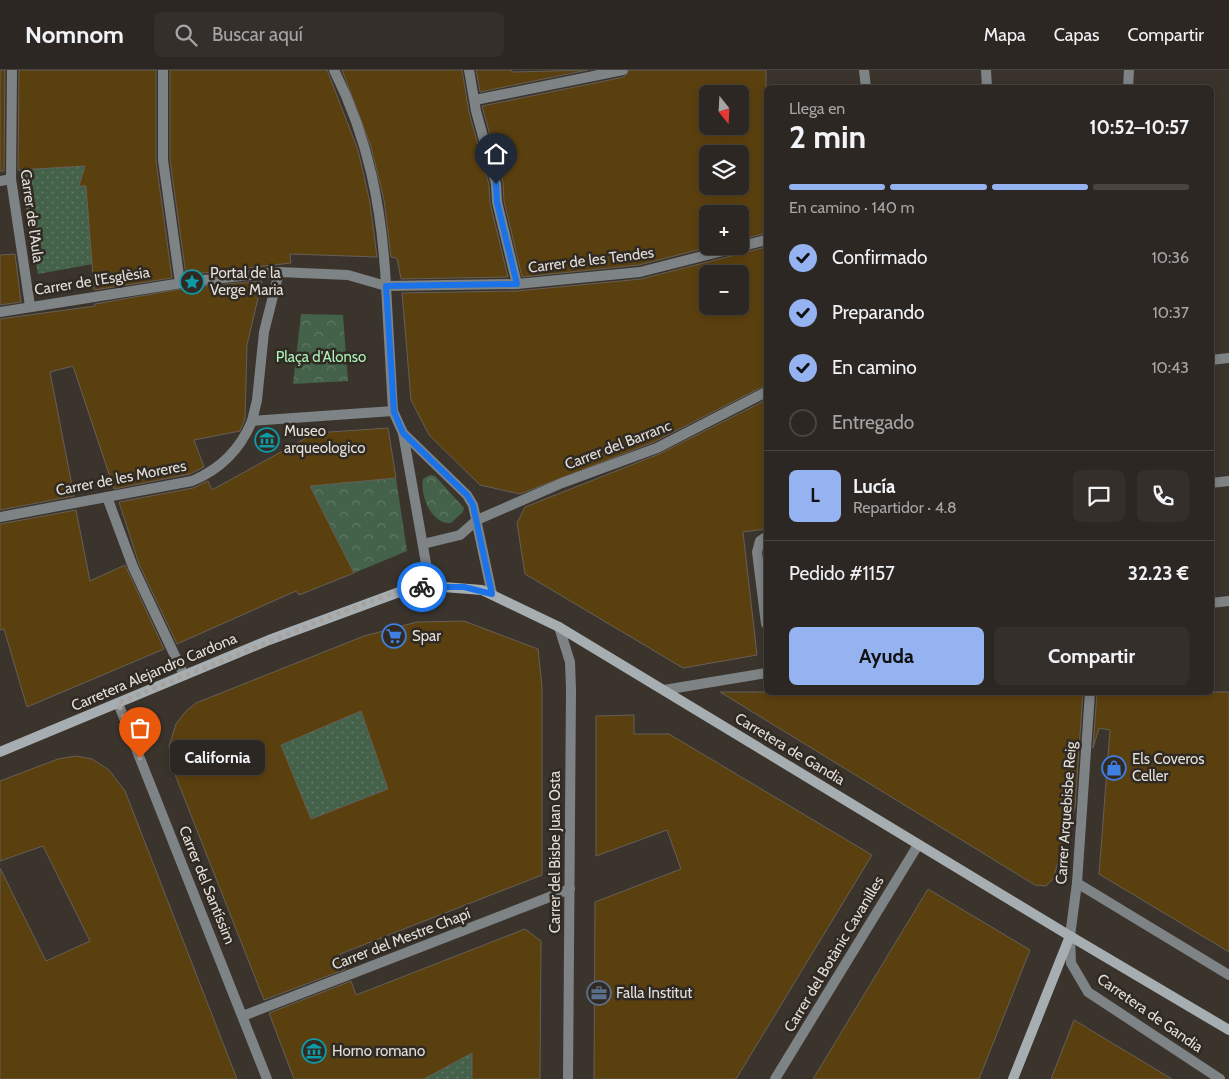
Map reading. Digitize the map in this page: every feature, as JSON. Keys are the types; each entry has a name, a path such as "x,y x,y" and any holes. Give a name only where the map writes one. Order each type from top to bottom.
{"main road":[{"name":"Carretera Alejandro Cardona","path":"0,752 184,675 402,590 430,586 464,587 492,594"},
{"name":"Carretera de Gandia","path":"492,594 559,627 918,845 1229,1030"},
{"path":"1013,1079 1070,936"}],"street":[{"name":"Carrer de l'Aula","path":"12,70 5,180 30,306"},
{"path":"163,70 163,160 188,282"},
{"path":"334,70 354,116 372,171 384,240 394,412 403,433 430,586"},
{"path":"469,70 496,184 497,202 517,284"},
{"path":"475,100 623,70"},
{"path":"864,70 866,85"},
{"path":"986,70 987,85"},
{"path":"1128,85 1129,70"},
{"name":"Carrer de les Tendes","path":"386,286 517,284 652,270 764,241"},
{"path":"386,286 348,275 279,272 264,332 257,400 252,421 394,412"},
{"name":"Carrer de l'Esglèsia","path":"0,312 188,282 279,272"},
{"path":"1214,360 1229,358"},
{"name":"Carrer del Barranc","path":"477,520 562,483 657,448 764,393"},
{"name":"Carrer de les Moreres","path":"0,516 174,486 202,477 219,467 232,455 243,441 252,421"},
{"path":"403,433 467,495 476,512 492,594"},
{"path":"1214,483 1229,481"},
{"path":"107,497 133,567 184,675"},
{"path":"423,544 460,535 477,520"},
{"path":"764,538 760,541 758,552 764,606"},
{"path":"1214,602 1229,600"},
{"name":"Carrer del Bisbe Juan Osta","path":"559,627 570,662 571,689 568,1079"},
{"path":"664,690 764,673"},
{"name":"Carrer Arquebisbe Reig","path":"1070,936 1077,882 1090,695"},
{"name":"Carrer del Santíssim","path":"118,703 267,1079"},
{"name":"Carrer del Botànic Cavanilles","path":"775,1079 918,845"},
{"path":"1077,882 1229,975"},
{"name":"Carrer del Mestre Chapí","path":"243,1016 570,889"},
{"name":"Carretera de Gandia","path":"1070,936 1071,963 1088,992 1220,1079"},
{"path":"1056,972 1071,963"}],"green space":[{"path":"85,166 81,178 83,186 86,186 93,264 38,274 19,170"},
{"name":"Plaça d'Alonso","path":"301,314 343,315 348,381 293,384"},
{"path":"430,475 435,476 464,508 463,512 451,523 438,519 428,508 423,493 423,479"},
{"path":"396,478 407,551 354,573 310,486"},
{"path":"361,711 388,789 326,813 341,849 304,863 279,742"},
{"path":"482,1053 472,1079 424,1079 470,1054"}],"building":[{"path":"0,70 5,70 4,171 0,171"},
{"path":"19,70 156,70 156,161 172,278 94,290 86,186 79,186 85,166 18,170"},
{"path":"170,70 327,70 358,150 370,203 377,257 290,254 291,263 186,275 170,160"},
{"path":"342,70 462,70 469,112 489,185 490,203 508,277 401,279 397,258 391,257 384,200 371,147"},
{"path":"476,70 511,70 512,72 588,70 480,92"},
{"path":"630,70 766,70 766,85 764,85 764,234 749,238 749,205 699,205 699,250 639,265 522,277 504,201 503,182 482,106 624,77"},
{"path":"764,248 764,386 654,442 520,494 480,485 429,435 411,400 402,293 517,291 641,279 735,255 749,255 749,251"},
{"path":"15,254 21,302 0,305 0,255"},
{"path":"262,281 247,345 245,419 240,431 194,440 204,467 190,474 114,489 73,366 50,372 74,496 0,510 0,319 95,306 95,304 192,287"},
{"path":"764,401 764,529 743,532 757,655 683,668 525,574 517,523 525,507 659,454"},
{"path":"388,428 396,478 310,486 354,573 299,595 296,591 177,644 139,564 119,502 193,488 208,481 212,490 315,433"},
{"path":"76,510 90,581 125,565 164,649 27,707 4,629 0,630 0,524"},
{"path":"464,621 538,649 542,687 542,875 340,954 346,969 264,1000 172,767 169,746 176,724 186,711 196,703 364,636 417,622","holes":["361,711 388,789 311,819 281,745"]},
{"path":"720,692 764,692 764,695 1083,695 1075,807 1053,879 1046,886 1035,885"},
{"path":"1214,692 1229,692 1229,952 1099,874 1110,730 1099,728 1093,748 1097,695 1214,695"},
{"path":"634,715 634,734 669,734 872,855 736,1079 594,1079 595,902 681,869 667,830 596,856 596,716"},
{"path":"76,756 92,759 109,770 125,791 237,1079 0,1079 0,868 46,961 90,941 43,846 0,861 0,781 58,759"},
{"path":"928,889 1030,950 979,1079 813,1079"},
{"path":"525,929 541,941 540,1079 472,1079 472,1053 424,1079 294,1079 269,1013 351,981 356,995"},
{"path":"1074,1020 1172,1079 1051,1079"}],"way so far":[{"path":"140,758 118,703 268,640 402,590 422,587"}],"place":[{"name":"Portal de la Verge Maria","path":"192,282"},
{"name":"Museo arqueologico","path":"267,440"},
{"name":"Spar","path":"394,636"},
{"name":"California","path":"140,758"},
{"name":"Els Coveros Celler","path":"1114,768"},
{"name":"Falla Institut","path":"599,993"},
{"name":"Horno romano","path":"314,1051"}],"route":[{"path":"422,587 464,587 492,594 473,505 467,495 403,433 394,412 386,286 517,284 497,202 496,184"}]}
